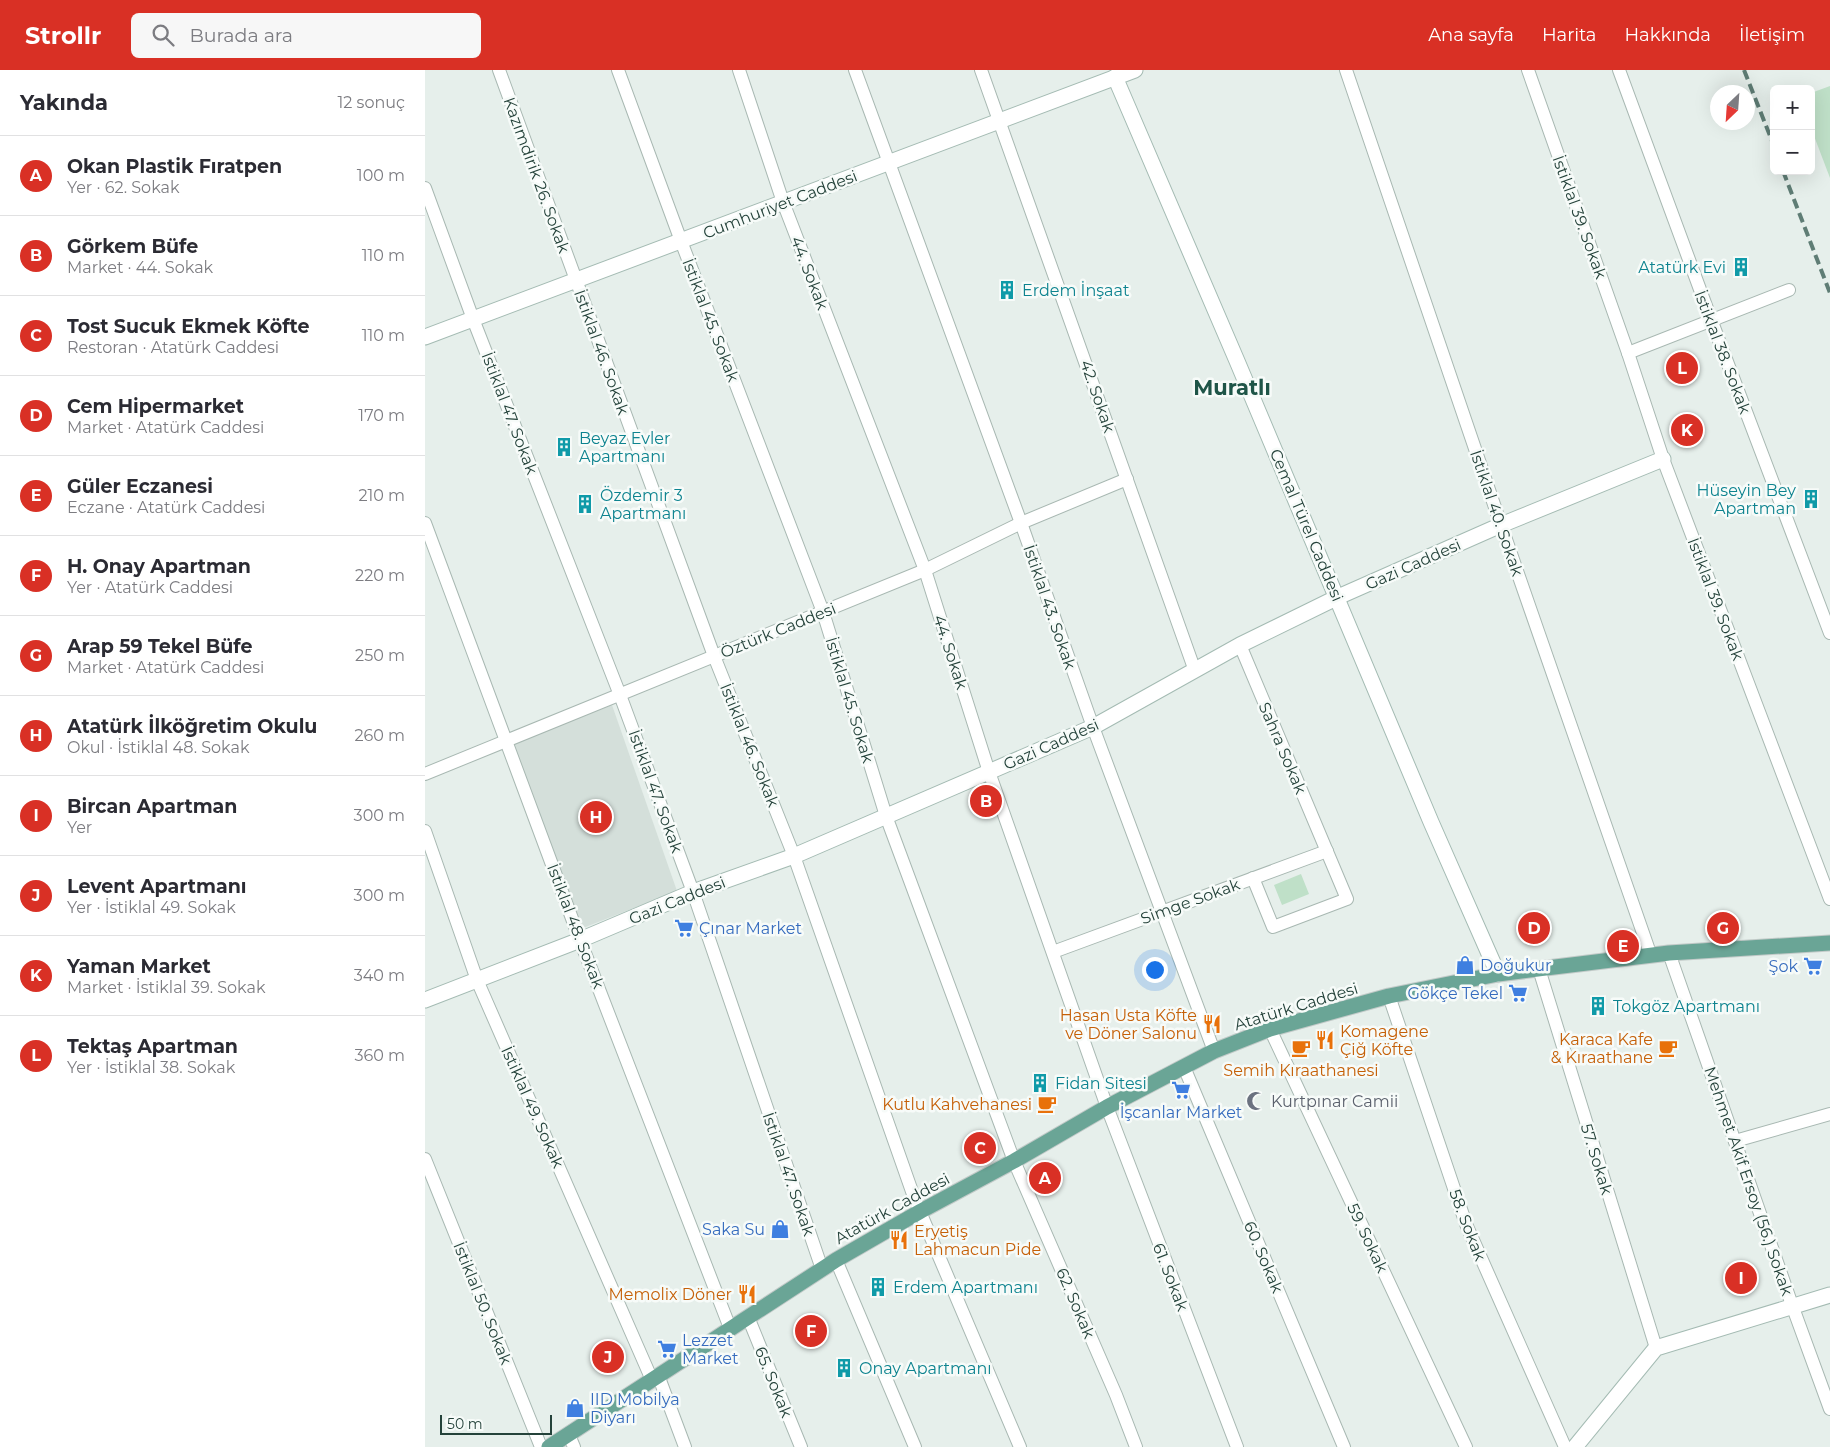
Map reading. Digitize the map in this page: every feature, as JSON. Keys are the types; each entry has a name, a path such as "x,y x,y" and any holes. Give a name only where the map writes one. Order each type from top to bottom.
{"main road":[{"name":"Atatürk Caddesi","path":"549,1447 571,1441 655,1377 836,1260 921,1211 1015,1161 1107,1107 1214,1051 1270,1029 1389,996 1497,974 1669,953 1830,942"}],"street":[{"name":"Kazımdirik 26. Sokak","path":"499,70 575,281"},
{"name":"İstiklal 45. Sokak","path":"618,70 681,241 823,612 886,816 1015,1161"},
{"name":"44. Sokak","path":"739,70 783,202 925,570 989,772 1107,1107"},
{"name":"İstiklal 43. Sokak","path":"855,70 1021,523 1093,727 1214,1051"},
{"name":"42. Sokak","path":"981,70 1001,120 1195,671"},
{"name":"Cumhuriyet Caddesi","path":"425,337 1001,120 1113,74 1135,70"},
{"name":"İstiklal 40. Sokak","path":"1346,70 1501,525 1651,956"},
{"name":"İstiklal 39. Sokak","path":"1528,70 1629,354 1663,459 1830,899"},
{"name":"İstiklal 38. Sokak","path":"1619,70 1830,633"},
{"name":"Cemal Türel Caddesi","path":"1113,74 1338,597 1431,822 1497,974"},
{"name":"İstiklal 47. Sokak","path":"425,188 473,319 620,694 693,892 823,1269"},
{"name":"İstiklal 46. Sokak","path":"575,281 714,656 794,856 915,1200 1020,1447"},
{"path":"1629,354 1789,290"},
{"name":"Gazi Caddesi","path":"425,1000 580,940 693,892 794,856 1093,727 1240,645 1338,597 1501,525 1663,459"},
{"name":"Öztürk Caddesi","path":"425,774 925,570 1021,523 1127,479"},
{"name":"İstiklal 48. Sokak","path":"425,523 580,940 731,1328"},
{"name":"Sahra Sokak","path":"1240,645 1347,898 1273,927 1253,878"},
{"name":"İstiklal 49. Sokak","path":"425,831 477,980 685,1447"},
{"name":"Simge Sokak","path":"1053,952 1327,851"},
{"name":"Mehmet Akif Ersoy (56.) Sokak","path":"1669,953 1792,1305 1829,1401"},
{"name":"57. Sokak","path":"1539,969 1656,1348"},
{"name":"58. Sokak","path":"1389,996 1466,1224 1576,1446"},
{"name":"59. Sokak","path":"1270,1029 1466,1447"},
{"name":"60. Sokak","path":"1183,1067 1344,1447"},
{"name":"61. Sokak","path":"1107,1107 1237,1447"},
{"path":"1735,1141 1830,1114"},
{"name":"İstiklal 50. Sokak","path":"425,1159 541,1447"},
{"name":"62. Sokak","path":"1015,1161 1116,1395 1136,1447"},
{"path":"836,1260 915,1447"},
{"path":"1576,1446 1656,1348 1830,1294"},
{"name":"65. Sokak","path":"748,1317 801,1447"}],"shaded area":[{"path":"612,705 677,891 583,928 512,744"}],"green space":[{"path":"1830,86 1830,178 1815,139 1815,92"},
{"path":"1301,874 1309,894 1282,905 1274,885"}],"railway":[{"path":"1744,70 1770,136"},
{"path":"1785,175 1830,293"}],"place":[{"name":"Atatürk Evi","path":"1741,267"},
{"name":"Erdem İnşaat","path":"1007,290"},
{"name":"Tektaş Apartman","path":"1682,368"},
{"name":"Yaman Market","path":"1687,430"},
{"name":"Beyaz Evler Apartmanı","path":"564,447"},
{"name":"Hüseyin Bey Apartman","path":"1811,499"},
{"name":"Özdemir 3 Apartmanı","path":"585,504"},
{"name":"Görkem Büfe","path":"986,801"},
{"name":"Atatürk İlköğretim Okulu","path":"596,817"},
{"name":"Çınar Market","path":"684,928"},
{"name":"Cem Hipermarket","path":"1534,928"},
{"name":"Arap 59 Tekel Büfe","path":"1723,928"},
{"name":"Güler Eczanesi","path":"1623,946"},
{"name":"Doğukur","path":"1465,965"},
{"name":"Şok","path":"1813,966"},
{"name":"Gökçe Tekel","path":"1518,993"},
{"name":"Tokgöz Apartmanı","path":"1598,1006"},
{"name":"Hasan Usta Köfte ve Döner Salonu","path":"1212,1024"},
{"name":"Komagene Çiğ Köfte","path":"1325,1040"},
{"name":"Semih Kıraathanesi","path":"1301,1048"},
{"name":"Karaca Kafe & Kıraathane","path":"1668,1048"},
{"name":"Fidan Sitesi","path":"1040,1083"},
{"name":"İşcanlar Market","path":"1181,1090"},
{"name":"Kurtpınar Camii","path":"1256,1101"},
{"name":"Kutlu Kahvehanesi","path":"1047,1104"},
{"name":"Tost Sucuk Ekmek Köfte","path":"980,1148"},
{"name":"Okan Plastik Fıratpen","path":"1045,1178"},
{"name":"Saka Su","path":"780,1229"},
{"name":"Eryetiş Lahmacun Pide","path":"899,1240"},
{"name":"Bircan Apartman","path":"1741,1278"},
{"name":"Erdem Apartmanı","path":"878,1287"},
{"name":"Memolix Döner","path":"747,1294"},
{"name":"H. Onay Apartman","path":"811,1331"},
{"name":"Lezzet Market","path":"667,1349"},
{"name":"Levent Apartmanı","path":"608,1357"},
{"name":"Onay Apartmanı","path":"844,1368"},
{"name":"IID Mobilya Diyarı","path":"575,1408"}],"district":[{"name":"Muratlı","path":"1232,388"}]}
